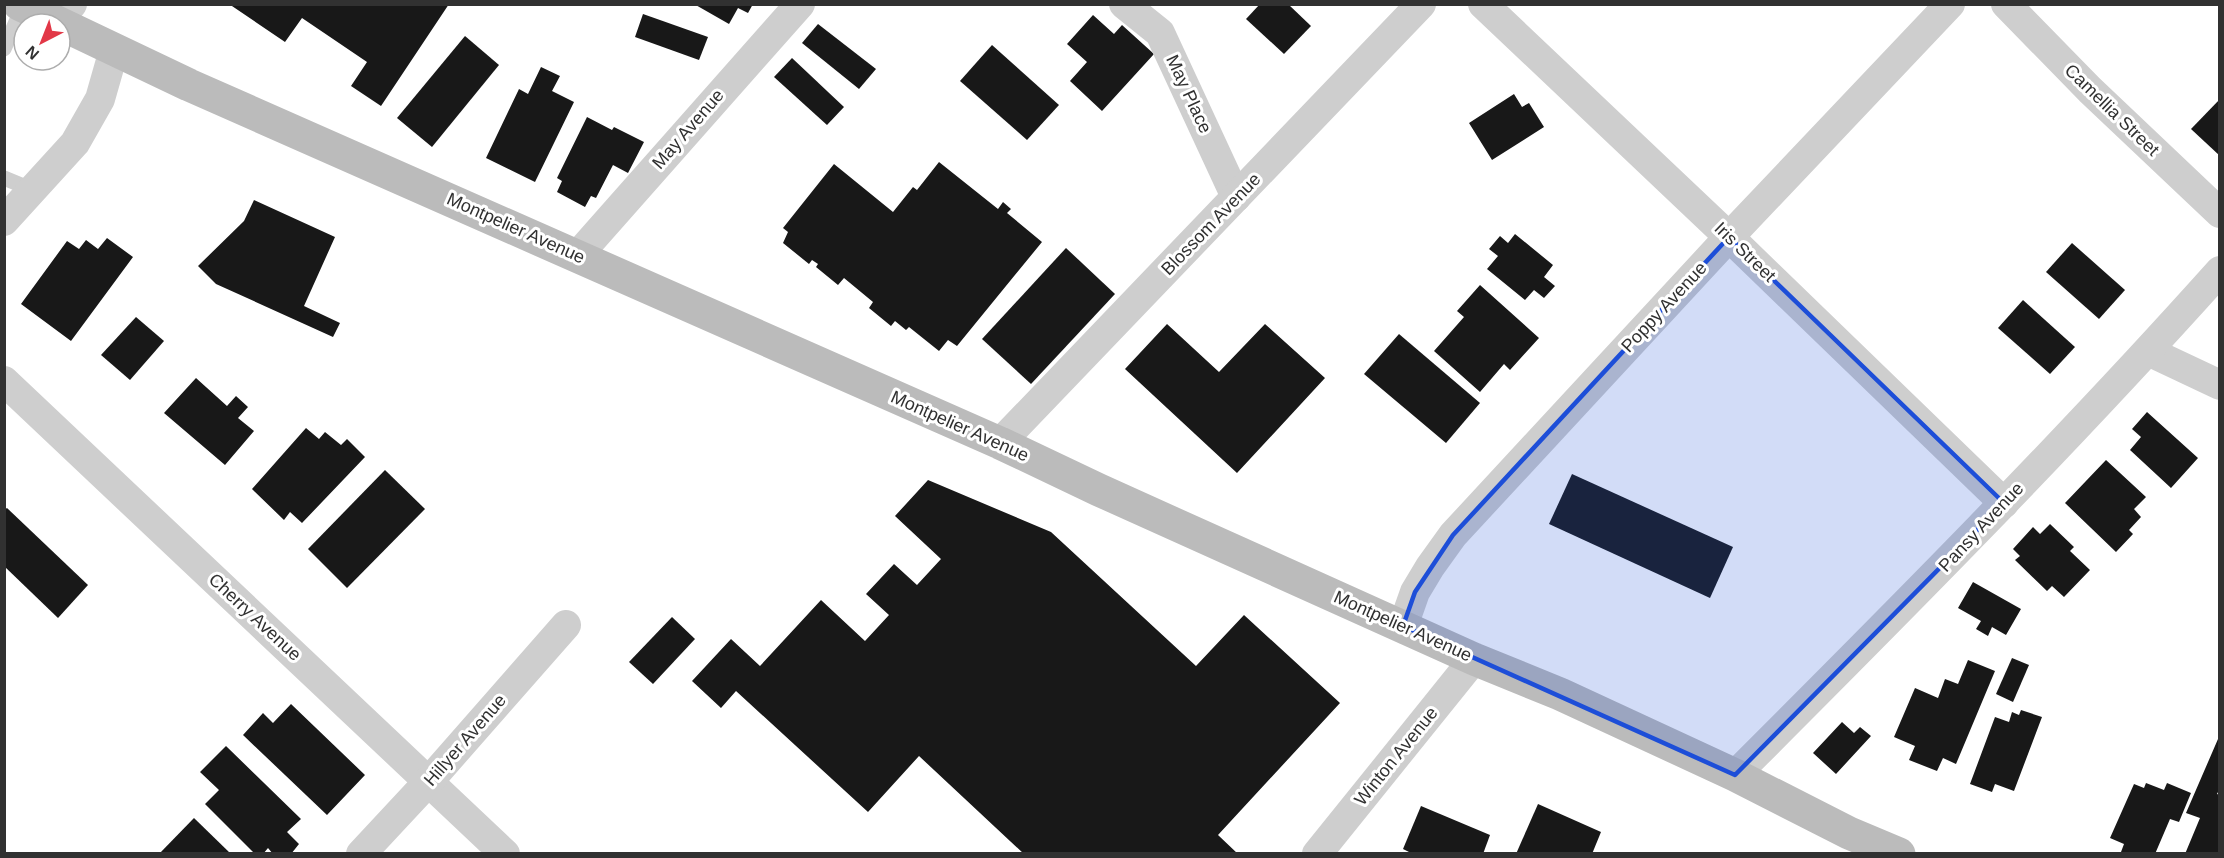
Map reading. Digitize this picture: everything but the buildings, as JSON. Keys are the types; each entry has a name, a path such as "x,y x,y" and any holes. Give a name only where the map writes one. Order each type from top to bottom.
{"street":[{"name":"May Avenue","path":"578,255 800,4"},
{"name":"May Place","path":"1124,4 1160,33 1236,197"},
{"name":"Blossom Avenue","path":"1000,443 1421,4"},
{"name":"Iris Street","path":"1483,4 1729,237 2004,503"},
{"name":"Poppy Avenue","path":"1403,626 1415,592 1453,535 1729,237 1950,4"},
{"name":"Camellia Street","path":"2006,4 2090,90 2220,213"},
{"name":"Montpelier Avenue","path":"21,5 60,12"},
{"name":"Montpelier Avenue","path":"72,18 114,50 1000,443 1099,490 1474,658 1560,694 1735,775 1848,838 1899,854"},
{"path":"4,221 75,143 100,99 114,50"},
{"name":"Pansy Avenue","path":"1735,775 1940,571 2148,351 2220,271"},
{"path":"2148,351 2220,385"},
{"name":"Cherry Avenue","path":"4,381 505,854"},
{"name":"Hillyer Avenue","path":"361,854 429,781 566,625"},
{"name":"Winton Avenue","path":"1317,854 1474,658"}],"lane":[{"path":"4,49 21,5"},
{"path":"4,178 33,190"}],"highlighted area":[{"path":"1729,237 2004,503 1735,775 1403,626 1415,592 1453,535"}]}
